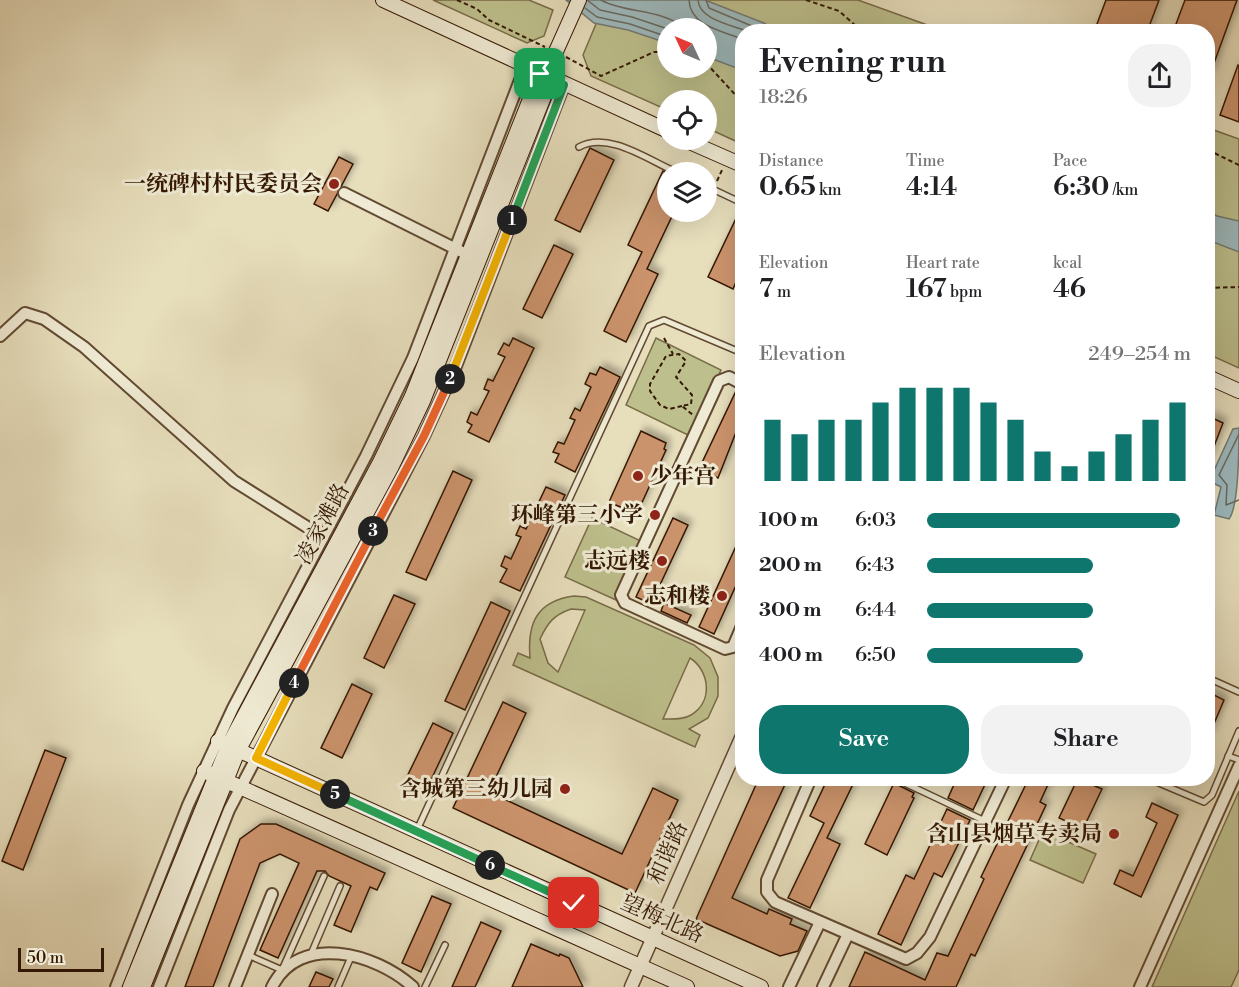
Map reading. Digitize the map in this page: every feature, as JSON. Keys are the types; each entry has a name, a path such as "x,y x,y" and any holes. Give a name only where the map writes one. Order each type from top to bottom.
{"main road":[{"path":"383,0 657,127"},
{"name":"凌家滩路","path":"130,987 228,746 403,415 462,252 579,0"},
{"name":"凌家滩路","path":"228,746 391,468 423,401 545,76"},
{"path":"708,150 735,162"},
{"path":"1215,380 1239,391"},
{"name":"望梅北路","path":"228,746 760,987"},
{"path":"214,776 687,987"},
{"name":"凌家滩路","path":"143,987 214,776"}],"street":[{"path":"116,987 323,537 413,358 462,252 525,67"},
{"path":"159,987 229,810 424,436 456,366 564,85"},
{"path":"344,193 462,252"},
{"path":"0,336 25,313 44,319 84,347 234,481 323,537"},
{"path":"735,380 729,377 719,381 621,595 621,600 725,649 733,647 735,642"},
{"name":"和谐路","path":"632,987 735,752"},
{"path":"1140,987 1239,766"},
{"path":"807,786 766,880 767,892 775,902 906,959 917,953 930,938 1002,786"},
{"path":"235,987 272,894"},
{"path":"789,987 820,922"},
{"path":"823,987 848,934"},
{"path":"272,987 282,970 310,954 328,953 351,957 390,970 413,987"}],"lane":[{"path":"579,147 592,142 607,142 657,164"},
{"path":"717,191 735,200"},
{"path":"416,831 649,326 664,320 735,350"},
{"path":"1215,681 1239,692"},
{"path":"1166,786 1203,802 1212,795 1239,731"},
{"path":"1228,756 1239,760"},
{"path":"911,786 986,821"},
{"path":"248,955 282,970 324,876"},
{"path":"310,954 340,886"},
{"path":"425,987 445,945"},
{"path":"338,987 351,957"}],"path":[{"path":"457,0 477,9 489,20 556,51 601,76 657,52"},
{"path":"806,0 839,11 854,24"},
{"path":"717,75 735,94"},
{"path":"1215,153 1239,165"},
{"path":"717,181 728,159"},
{"path":"1215,288 1239,286"},
{"path":"664,338 673,354"},
{"path":"673,354 679,354 686,361 676,377 693,400 691,404 682,406 669,410 660,405 650,391 651,379 658,372 663,358 673,354"},
{"path":"682,406 701,420"}],"green space":[{"path":"433,0 529,0 553,10 544,36 527,43"},
{"path":"606,0 858,0 925,24 735,24 735,141 717,133 717,90 657,90 657,106 591,76 583,55"},
{"path":"1215,130 1239,139 1239,368 1215,357"},
{"path":"656,338 721,370 690,436 626,405"},
{"path":"592,518 643,542 616,600 565,577"},
{"path":"574,596 586,597 694,645 710,658 718,677 718,696 708,718 689,729 700,735 695,747 513,665 518,653 530,658 530,634 537,616 551,603","holes":["571,609 585,610 558,672 548,663 540,639 552,620","690,658 705,678 706,694 703,702 688,717 663,719"]},
{"path":"1239,791 1239,970 1231,987 1152,987"},
{"path":"1043,831 1096,854 1083,883 1030,860"}],"water":[{"path":"566,0 705,0 766,24 735,24 735,67 717,61 717,18 657,18 657,40 628,30 594,23"},
{"path":"1215,215 1239,221 1239,252 1215,243"},
{"path":"1239,428 1237,490 1229,519 1215,515 1221,487 1215,484 1215,468 1233,429"}],"building":[{"path":"1106,0 1159,0 1150,24 1097,24"},
{"path":"1185,0 1237,0 1215,60 1215,24 1176,24"},
{"path":"1239,66 1239,122 1220,115"},
{"path":"590,148 614,160 580,232 555,220"},
{"name":"一统碑村村民委员会","path":"339,157 353,164 328,211 314,204"},
{"path":"657,184 657,222 669,222 647,269 658,274 626,342 604,331 642,252 628,245"},
{"path":"735,221 735,284 733,289 708,277"},
{"path":"554,245 573,254 542,318 523,309"},
{"path":"513,338 534,348 489,442 468,432 472,425 467,422 471,412 477,415 489,391 484,389 488,379 493,381 505,357 498,354 504,343 509,346"},
{"path":"600,367 620,377 575,472 555,462 559,454 553,452 558,442 564,444 575,420 570,418 575,408 580,411 591,387 585,384 590,373 596,375"},
{"path":"735,393 735,435 718,478 699,469"},
{"path":"1215,419 1223,423 1215,444"},
{"name":"少年宫","path":"641,431 666,443 664,449 666,450 639,509 637,507 634,513 609,502"},
{"path":"453,471 472,480 426,580 406,572"},
{"path":"546,487 565,495 520,591 500,582 507,569 501,566 505,556 511,559 521,537 516,535 520,526 526,529"},
{"name":"志远楼","path":"673,518 688,525 651,604 636,597"},
{"name":"志和楼","path":"735,548 735,588 714,634 699,627"},
{"path":"394,595 415,604 384,668 364,658"},
{"path":"491,602 510,611 465,710 445,701"},
{"path":"664,603 691,615 687,623 661,611"},
{"path":"352,684 372,694 342,758 321,748"},
{"path":"1215,696 1224,700 1215,721"},
{"path":"503,702 526,713 489,792 622,854 653,788 678,800 635,893 453,808"},
{"path":"433,723 453,733 423,797 402,787"},
{"path":"45,750 66,758 23,870 2,861"},
{"path":"755,786 784,786 732,898 767,914 769,909 792,919 790,924 807,931 798,951 780,956 696,919"},
{"path":"824,786 852,786 827,838 840,844 810,908 788,898 824,823 810,816"},
{"path":"893,786 900,786 914,793 912,797 914,798 887,855 865,844"},
{"path":"953,786 984,786 973,810 948,798"},
{"path":"1025,786 1047,786 1040,802 1046,805 975,956 971,954 956,987 849,987 865,952 925,980 937,953 948,956 984,879 981,877"},
{"path":"1074,786 1095,786 1102,789 1083,829 1059,818"},
{"path":"1152,803 1178,815 1141,897 1114,884 1120,870 1133,876 1157,823 1146,817"},
{"path":"947,809 970,820 942,877 934,873 901,945 878,934 906,875 914,879"},
{"path":"261,824 276,824 385,873 377,890 370,887 351,932 334,925 351,886 329,876 325,871 317,871 278,958 260,950 299,863 280,854 260,863 213,987 185,987 240,839"},
{"path":"432,896 451,904 421,972 402,963"},
{"path":"481,922 501,931 475,987 452,987"},
{"path":"531,944 569,958 583,987 512,987"},
{"path":"316,972 333,979 329,987 309,987"}],"place":[{"name":"一统碑村村民委员会","path":"334,184"},
{"name":"少年宫","path":"638,476"},
{"name":"环峰第三小学","path":"655,515"},
{"name":"志远楼","path":"662,561"},
{"name":"志和楼","path":"722,596"},
{"name":"含城第三幼儿园","path":"565,789"},
{"name":"含山县烟草专卖局","path":"1114,834"}],"route":[{"path":"540,74 564,85 456,366 424,436 256,758 574,903"}]}
